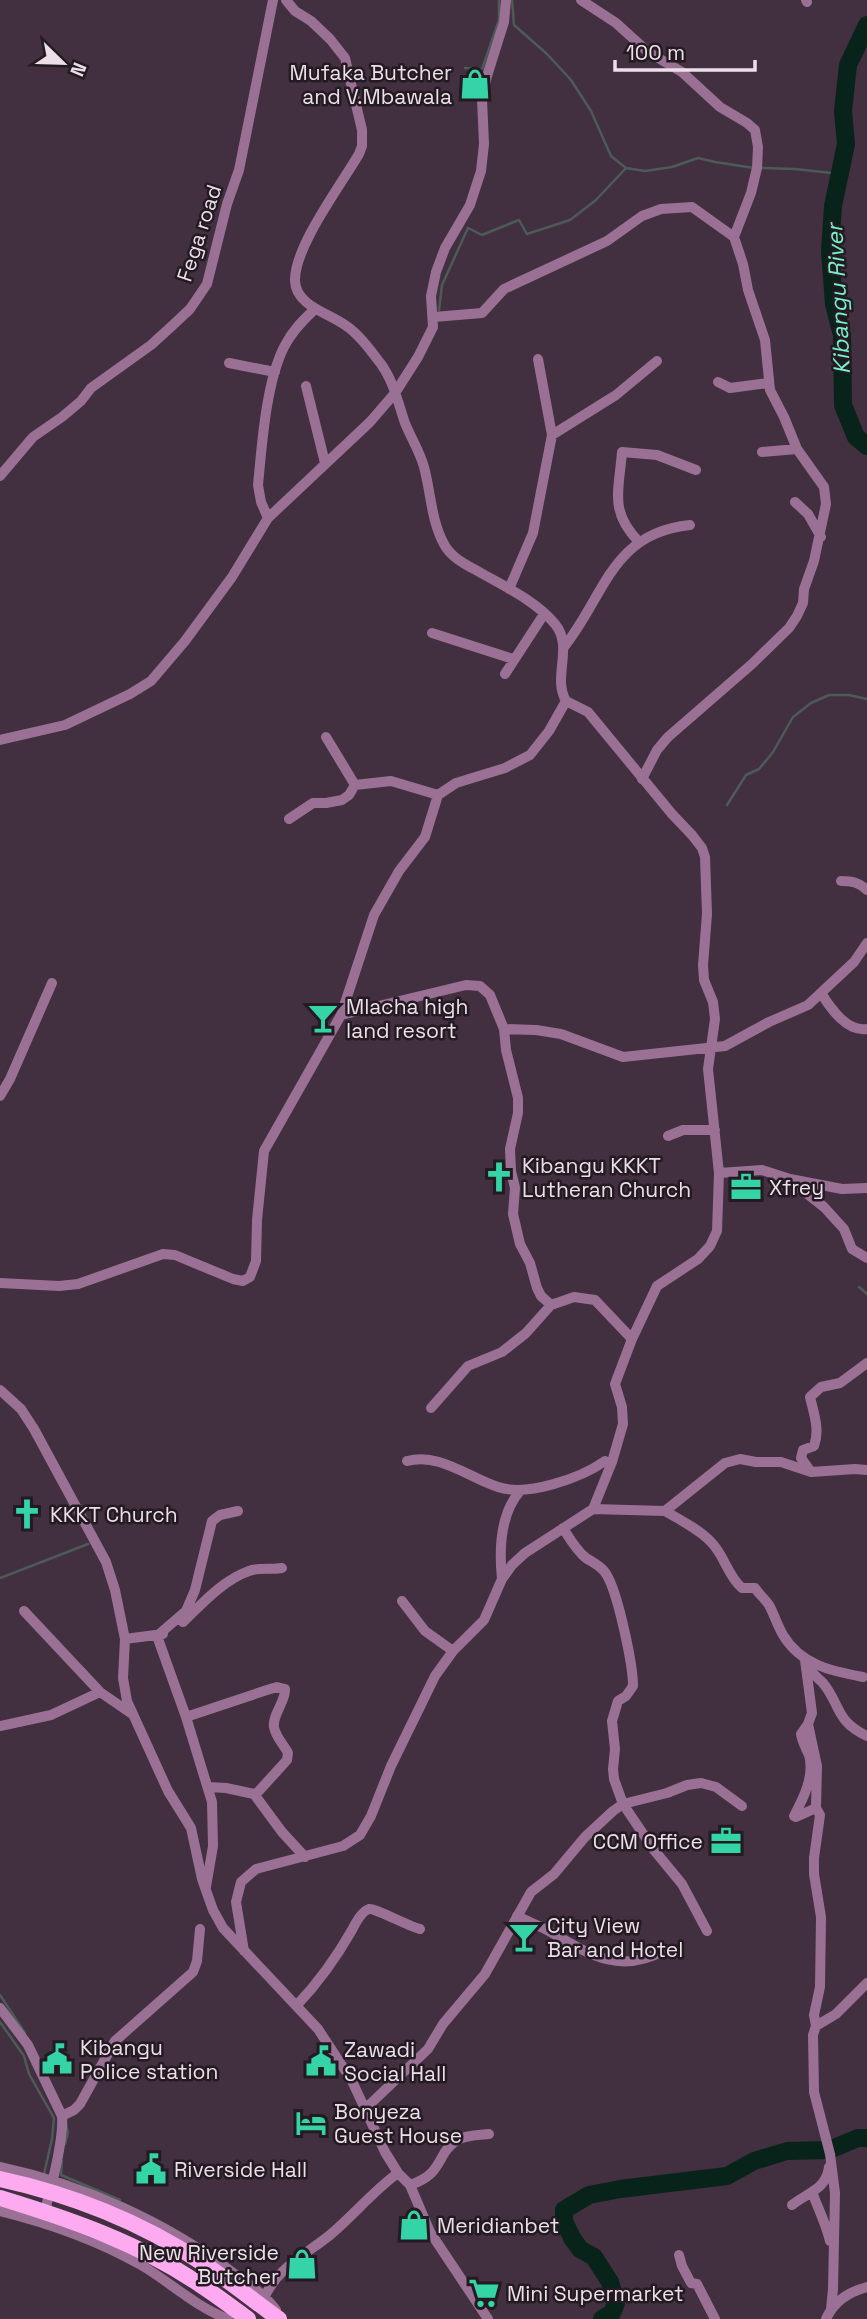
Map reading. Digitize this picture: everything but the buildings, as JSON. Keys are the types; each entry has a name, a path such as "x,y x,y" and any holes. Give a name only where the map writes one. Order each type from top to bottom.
{"main road":[{"path":"0,2179 51,2187 157,2237 262,2302 280,2319"},
{"path":"0,2198 43,2217 98,2231 144,2252 198,2283 248,2319"}],"street":[{"name":"Fega road","path":"0,476 33,437 69,411 100,381 151,345 190,309 201,294 211,274 227,204 239,170 273,0"},
{"path":"0,1283 59,1286 79,1284 163,1254 175,1255 233,1279 243,1281 250,1277 256,1261 264,1151 341,1015 374,915 399,871 425,837 438,795 456,783 505,768 530,755 549,731 566,701 563,687 564,648 560,630 544,614 509,589 458,559 446,548 436,527 421,457 383,367 354,332 315,309 303,298 295,282 301,256 309,238 359,154 363,139 345,58 323,32 295,11 286,0"},
{"path":"0,740 65,725 151,681 232,577 268,518 370,422 396,393 433,327 431,289 439,260 470,205 481,171 484,144 482,99 505,22 506,0"},
{"path":"581,0 616,23 648,52 682,72 720,107 755,130 758,147 757,168 751,193 734,237"},
{"path":"434,317 482,313 504,289 607,241 654,211 692,207 734,237 765,340 768,383 797,449 824,487 827,504 821,537 804,589 803,603 789,628 668,737 657,750 642,779"},
{"path":"268,518 258,485 275,372 283,348 315,309"},
{"path":"509,589 533,533 552,435 538,359"},
{"path":"552,435 617,395 657,361"},
{"path":"229,363 275,372"},
{"path":"718,382 730,388 768,383"},
{"path":"306,386 325,463"},
{"path":"762,452 797,449"},
{"path":"639,542 626,530 620,516 618,489 622,452 657,456 696,470"},
{"path":"795,502 808,514 821,537"},
{"path":"564,648 583,622 611,570 639,542 671,527 690,525"},
{"path":"505,674 544,614"},
{"path":"432,633 513,659"},
{"path":"566,701 588,712 702,848 705,857 707,914 703,973 713,1002 715,1019 710,1048 710,1094 719,1173 717,1231 710,1247 698,1259 657,1286 632,1339 615,1384 622,1407 622,1424 612,1462 593,1509"},
{"path":"326,737 355,785"},
{"path":"289,819 313,803 342,800 355,785 391,781 438,795"},
{"path":"841,881 853,881 867,890"},
{"path":"503,1030 522,1029 561,1034 623,1057 725,1046 808,1004 855,962 865,948"},
{"path":"0,1096 52,983"},
{"path":"341,1015 446,988 476,985 484,988 490,995 503,1030 518,1098 518,1113 510,1149 515,1188 513,1214 520,1244 530,1263 537,1288 551,1305"},
{"path":"821,993 828,1005 853,1028 867,1029"},
{"path":"668,1136 682,1130 715,1130"},
{"path":"719,1173 762,1170 842,1189 867,1188"},
{"path":"787,1178 824,1207 844,1230 852,1249 867,1258"},
{"path":"431,1408 468,1366 502,1352 526,1333 551,1305 574,1297 595,1300 632,1339"},
{"path":"811,1472 802,1458 803,1450 814,1446 816,1440 817,1429 810,1397 821,1387 840,1383 867,1363"},
{"path":"0,1390 21,1409 34,1429 103,1555 115,1590 125,1639 124,1687 132,1714 169,1791 191,1828 213,1910 223,1928 297,2005 337,2056 366,2108 385,2152 398,2173 410,2185 436,2242 488,2319"},
{"path":"407,1461 416,1458 456,1467 501,1489 521,1489 561,1482 590,1472 605,1461"},
{"path":"665,1511 717,1469 733,1461 782,1462 811,1472 867,1470"},
{"path":"502,1579 505,1518 510,1503 521,1489"},
{"path":"244,1951 236,1902 241,1882 256,1869 343,1846 353,1841 365,1829 435,1676 453,1651 484,1620 502,1579 525,1553 593,1509 665,1511 711,1541 725,1560 730,1575 742,1588 755,1588 768,1603 783,1637 805,1660 812,1675 822,1683 844,1720 856,1731 867,1736"},
{"path":"157,1636 178,1619 190,1601 212,1521 220,1515 237,1511"},
{"path":"563,1528 576,1548 602,1568 608,1577 626,1643 633,1686 626,1696 618,1701 612,1721 614,1779 623,1804 681,1884 707,1931"},
{"path":"125,1639 157,1636 179,1626 236,1577 253,1570 282,1568"},
{"path":"402,1601 425,1631 453,1651"},
{"path":"24,1611 100,1692 132,1714"},
{"path":"157,1636 212,1802 214,1833 206,1890"},
{"path":"805,1660 831,1671 863,1677"},
{"path":"805,1660 813,1713 801,1734 808,1755 808,1777 802,1802 794,1816 816,1808"},
{"path":"186,1717 277,1687 285,1689 274,1728 288,1756 267,1783 254,1794"},
{"path":"0,1726 51,1715 100,1692"},
{"path":"808,1724 817,1766 816,1808 820,1815 814,1874 821,1917 820,1987 814,2015 816,2026 812,2058 814,2092 830,2154 835,2193 834,2261 828,2314"},
{"path":"366,2108 428,2049 443,2024 485,1974 531,1892 554,1874 592,1829 623,1804 701,1783 716,1787 742,1805"},
{"path":"208,1787 254,1794 282,1832 305,1857"},
{"path":"297,2005 325,1973 356,1922 369,1909 420,1929"},
{"path":"517,1916 547,1930 574,1948 623,1962 637,1962 665,1950"},
{"path":"62,2116 80,2104 116,2041 193,1972 197,1961 200,1929"},
{"path":"816,2026 836,2014 867,1983"},
{"path":"0,2008 28,2045 62,2116 51,2187 43,2217"},
{"path":"410,2185 431,2175 456,2141 489,2134"},
{"path":"792,2205 821,2188 827,2177 830,2154"},
{"path":"0,2167 51,2187"},
{"path":"262,2302 285,2268 328,2236 398,2173"},
{"path":"812,2192 827,2227 834,2261"},
{"path":"0,2211 43,2217 116,2252 212,2313 228,2319"},
{"path":"679,2255 691,2283 698,2284 715,2319"},
{"path":"828,2314 848,2294 867,2287"}],"waterway":[{"path":"465,68 482,69 499,20 499,0"},
{"path":"512,0 514,25 571,80 591,111 611,156 626,168 645,171 672,167 698,158 754,168"},
{"name":"Kibangu River","path":"867,25 848,65 843,111 846,144 833,206 830,251 834,304 842,335 843,405 856,437 867,446"},
{"path":"439,310 442,285 468,228 482,235 519,220 527,234 570,220 596,200 626,168"},
{"path":"761,168 841,174"},
{"path":"727,805 746,775 759,769 773,752 793,717 811,703 829,695 867,699"},
{"path":"859,1287 867,1294"},
{"path":"0,1578 88,1544"},
{"path":"0,1995 25,2033"},
{"path":"0,2022 24,2056 29,2074 54,2118 44,2174"},
{"path":"65,2144 68,2133 66,2123"},
{"name":"Kibangu River","path":"602,2319 612,2313 616,2303 610,2282 594,2257 580,2249 572,2238 564,2221 564,2210 589,2195 727,2176 754,2161 787,2151 829,2150 858,2138 867,2138"},
{"path":"62,2161 61,2175 120,2200"},
{"name":"Kibangu River","path":"612,2313 616,2319"}],"place":[{"name":"Mufaka Butcher and V.Mbawala","path":"475,84"},
{"name":"Mlacha high land resort","path":"323,1018"},
{"name":"Kibangu KKKT Lutheran Church","path":"499,1177"},
{"name":"Xfrey","path":"746,1187"},
{"name":"KKKT Church","path":"27,1514"},
{"name":"CCM Office","path":"726,1841"},
{"name":"City View Bar and Hotel","path":"524,1937"},
{"name":"Kibangu Police station","path":"57,2059"},
{"name":"Zawadi Social Hall","path":"321,2061"},
{"name":"Bonyeza Guest House","path":"311,2123"},
{"name":"Riverside Hall","path":"151,2169"},
{"name":"Meridianbet","path":"414,2225"},
{"name":"New Riverside Butcher","path":"302,2264"},
{"name":"Mini Supermarket","path":"484,2293"}]}
